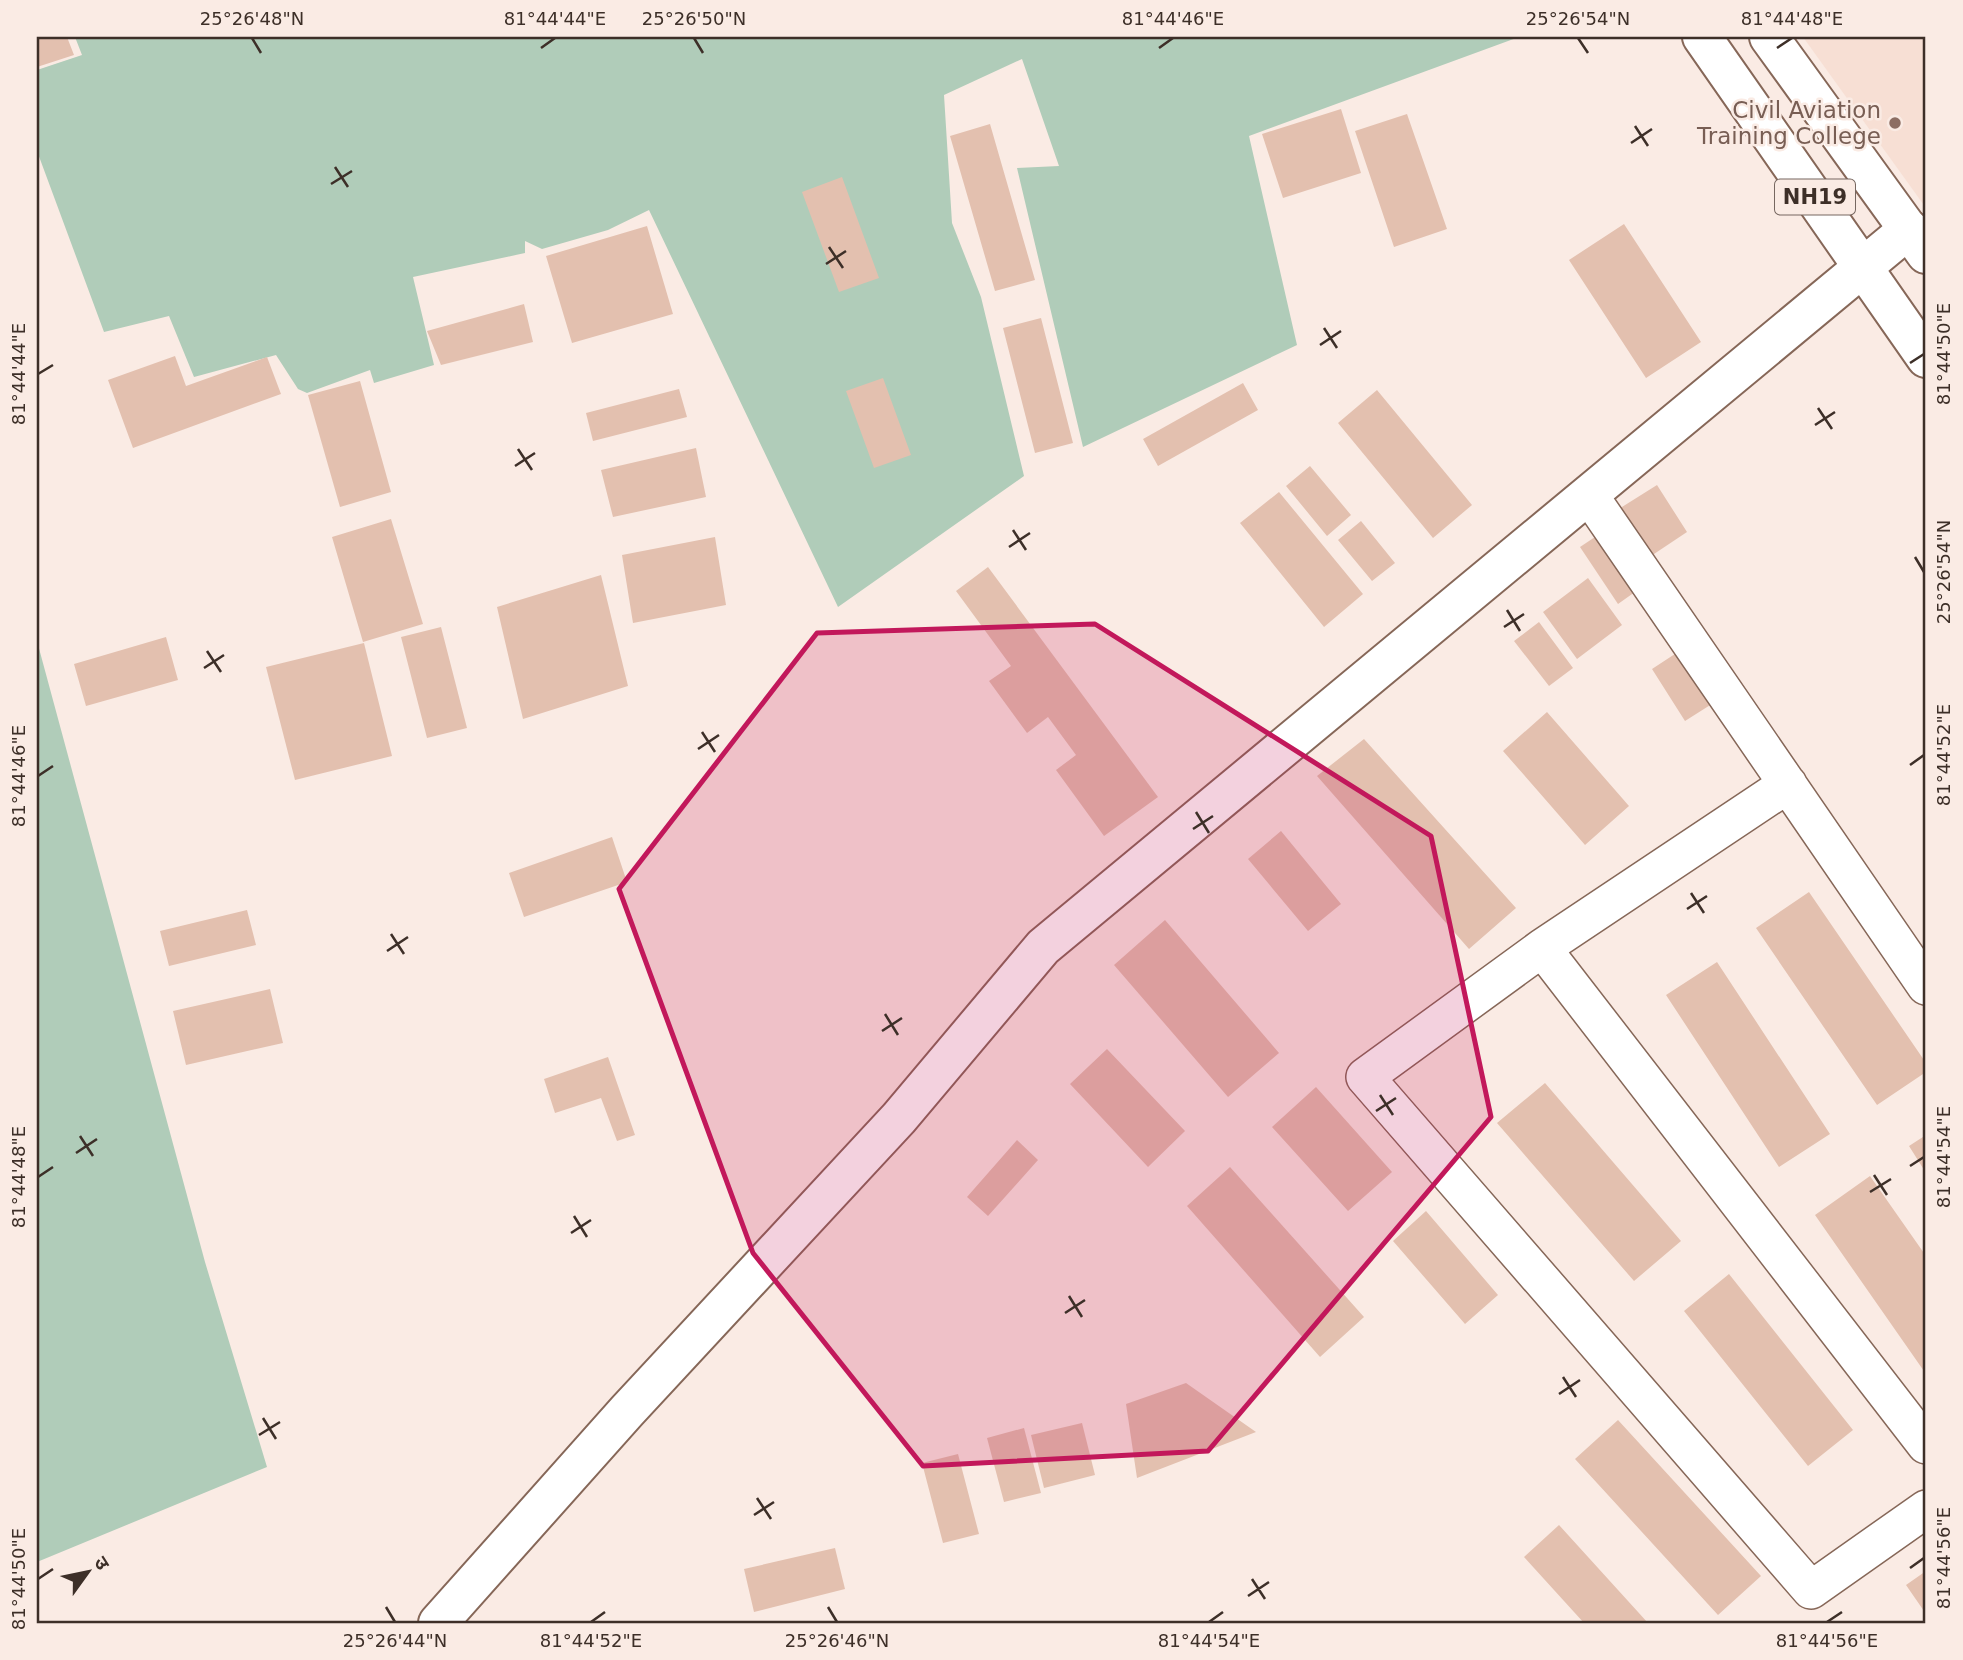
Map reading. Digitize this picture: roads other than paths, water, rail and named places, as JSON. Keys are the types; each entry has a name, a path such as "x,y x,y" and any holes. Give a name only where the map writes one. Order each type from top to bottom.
{"main road":[{"name":"NH19","path":"1702,37 1926,358"},
{"name":"NH19","path":"1769,37 1918,241"},
{"path":"438,1623 627,1411 899,1118 1042,947 1865,267 1918,241"}],"street":[{"path":"1589,495 1926,986"},
{"path":"1788,784 1542,948 1365,1077 1811,1590 1926,1509"},
{"path":"1542,948 1926,1445"}],"place":[{"name":"Civil Aviation Training College","path":"1895,123"}]}
